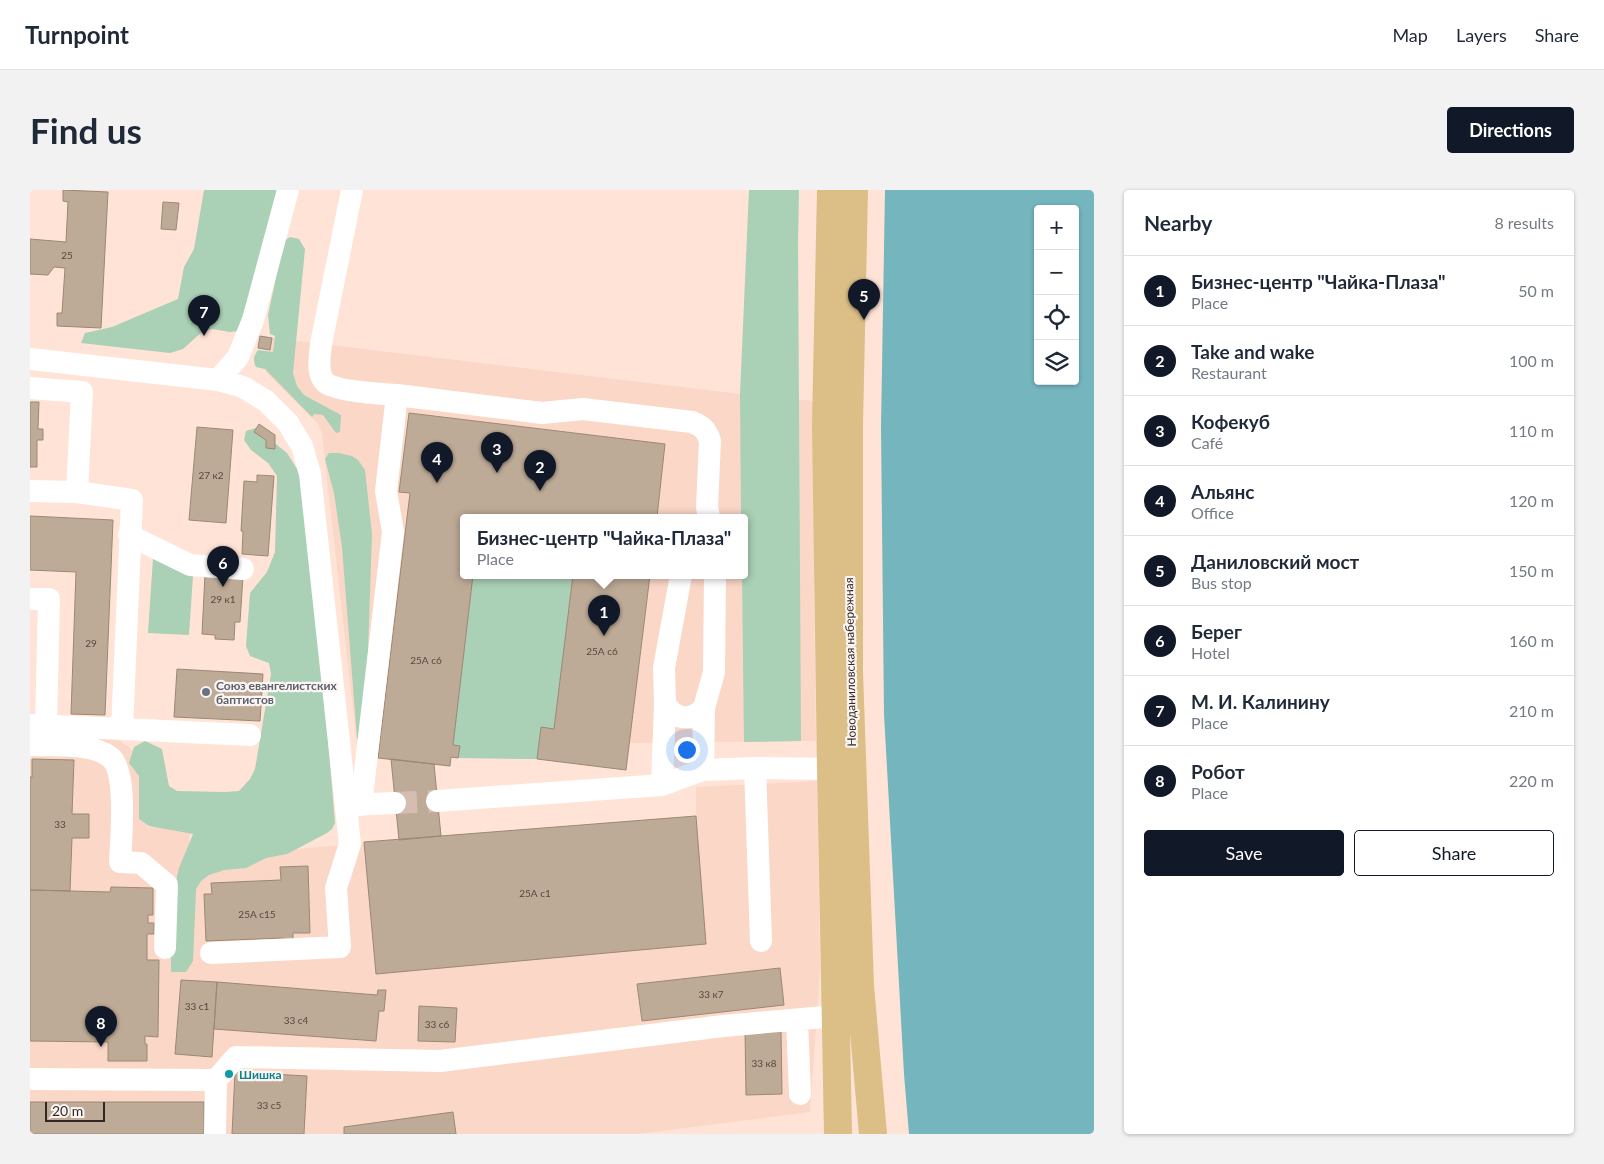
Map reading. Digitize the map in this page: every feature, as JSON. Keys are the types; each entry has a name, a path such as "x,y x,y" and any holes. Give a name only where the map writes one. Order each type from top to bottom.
{"main road":[{"name":"Новоданиловская набережная","path":"832,190 826,425 838,1134"},
{"name":"Новоданиловская набережная","path":"854,190 849,425 849,672 860,986 873,1134"}],"lane":[{"path":"218,380 238,356 252,320 288,190"},
{"path":"352,190 321,344 320,370 324,381 335,388 542,413 583,409 692,422 702,426 708,432 710,441 705,514"},
{"path":"30,359 218,380 243,387 266,401 288,423 302,446 310,474 354,805"},
{"path":"30,388 82,392 77,492"},
{"path":"211,953 340,947 336,888 350,844 393,532 386,491 397,395"},
{"path":"30,491 77,492 132,500 122,729"},
{"path":"129,535 190,565 243,569"},
{"path":"662,786 665,704 664,668 680,579"},
{"path":"703,770 704,708 714,672 715,579"},
{"path":"30,599 49,599 38,725 250,735"},
{"path":"665,704 676,716 684,718 699,714 704,708"},
{"path":"30,745 71,746 93,749 110,757 117,770 122,793 120,862 140,863 167,885 165,948"},
{"path":"756,768 761,941"},
{"path":"437,801 662,786 703,770 756,768 831,769"},
{"path":"354,805 395,803"},
{"path":"215,1134 216,1080 236,1057 440,1061 724,1026 836,1016"},
{"path":"797,1020 800,1094"},
{"path":"30,1079 216,1080"}],"shaded area":[{"path":"272,338 740,394 815,401 814,595 816,741 630,743 626,770 537,759 451,757 450,766 358,755 322,433 318,424 266,372"},
{"path":"33,731 112,737 128,746 140,758 147,773 147,827 190,829 188,858 696,816 696,787 817,781 820,970 810,1112 638,1134 30,1134 30,759 32,759"}],"green space":[{"path":"204,190 281,190 238,331 230,332 212,329 203,331 183,349 170,353 81,343 85,333 112,327 178,299 184,267 194,249"},
{"path":"749,190 799,190 801,741 744,742 742,579 748,579 748,514 741,514 740,394"},
{"path":"290,237 299,239 305,249 293,373 297,386 304,395 341,415 340,432 336,433 323,415 314,414 312,417 265,369 256,367 254,362 254,357 258,350 273,352 275,336 270,334 268,315 284,241"},
{"path":"256,428 287,453 304,480 308,499 335,823 327,833 287,854 266,858 246,868 224,870 209,875 201,881 196,889 193,961 186,972 171,972 171,903 179,868 193,834 149,826 139,819 139,776 129,763 134,747 145,741 162,749 169,786 177,791 239,791 250,779 255,769 271,674 269,663 250,656 246,646 250,593 267,572 275,552 277,476 268,463 251,450 244,440 246,431"},
{"path":"329,453 352,456 358,460 365,470 372,534 365,739 361,741 357,738 342,547 334,493 325,459"},
{"path":"153,558 193,576 189,635 148,633"},
{"path":"473,579 573,579 554,729 541,728 537,759 458,758 460,746 453,745"}],"water":[{"path":"885,190 1094,190 1094,1134 909,1134 884,714 881,427"}],"building":[{"path":"63,190 108,192 101,328 57,326 57,313 62,313 65,268 54,267 48,275 30,274 30,239 66,242 68,202 63,201"},
{"path":"163,202 179,203 176,230 161,229"},
{"path":"260,336 272,338 270,350 258,348"},
{"path":"30,402 39,402 38,429 43,429 43,440 37,440 37,467 30,467"},
{"path":"409,413 665,444 657,514 460,514 460,579 473,579 453,745 460,746 458,758 451,757 450,766 378,758 410,493 399,492"},
{"path":"259,424 275,435 275,449 266,448 266,440 254,432"},
{"path":"197,427 233,430 226,523 189,520"},
{"path":"257,475 274,476 268,556 242,554 243,531 241,531 244,481 257,482"},
{"path":"30,516 113,520 105,715 71,714 76,572 30,570"},
{"path":"205,574 243,576 240,622 235,622 234,640 215,639 215,635 202,634"},
{"path":"573,579 650,579 626,770 537,759 541,727 554,729"},
{"path":"177,669 263,674 260,721 174,717"},
{"path":"32,759 74,760 72,814 89,814 89,838 72,838 70,891 30,890 30,777 32,777"},
{"path":"391,759 434,764 441,836 399,840"},
{"path":"696,816 706,944 376,974 364,842"},
{"path":"308,866 310,933 293,933 293,941 283,941 283,938 206,941 204,894 212,894 211,883 281,880 280,867"},
{"path":"111,887 153,888 153,915 148,915 148,923 154,923 154,934 147,934 147,960 159,960 158,1037 145,1036 147,1061 108,1061 108,1042 30,1041 30,890 110,892"},
{"path":"780,968 784,1005 642,1021 637,984"},
{"path":"181,980 217,982 212,1057 175,1054"},
{"path":"217,982 377,995 378,990 386,990 384,1011 379,1011 376,1041 214,1029"},
{"path":"419,1006 457,1008 455,1042 418,1041"},
{"path":"745,1031 781,1031 782,1094 746,1095"},
{"path":"235,1072 307,1076 304,1134 232,1134"},
{"path":"30,1102 204,1102 204,1134 30,1134"},
{"path":"453,1112 456,1134 344,1134 344,1127"}],"tunnel":[{"path":"395,803 437,801"}],"place":[{"name":"Даниловский мост","path":"864,320"},
{"name":"М. И. Калинину","path":"204,336"},
{"name":"Кофекуб","path":"497,473"},
{"name":"Альянс","path":"437,483"},
{"name":"Take and wake","path":"540,491"},
{"name":"Берег","path":"223,587"},
{"name":"Бизнес-центр \"Чайка-Плаза\"","path":"604,636"},
{"name":"Союз евангелистских баптистов","path":"206,692"},
{"name":"Робот","path":"101,1047"},
{"name":"Шишка","path":"229,1074"}]}
